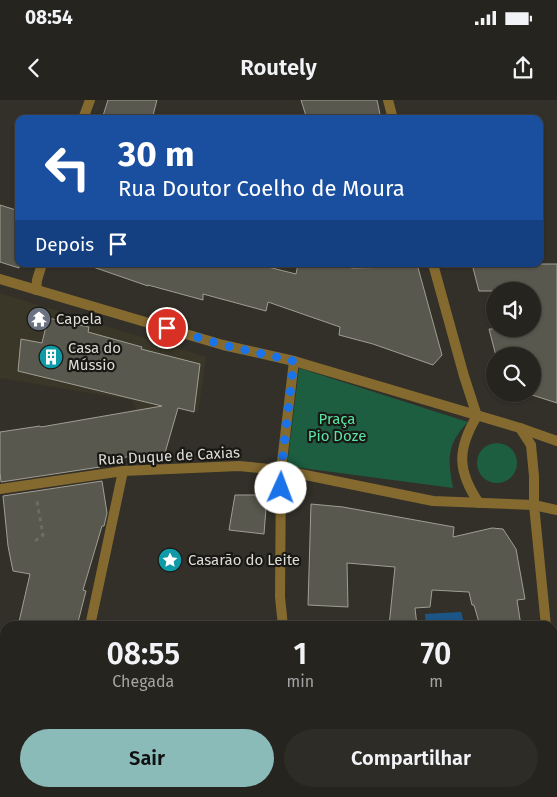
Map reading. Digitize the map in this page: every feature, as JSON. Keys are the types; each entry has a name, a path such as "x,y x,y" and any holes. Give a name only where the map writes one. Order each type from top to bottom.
{"street":[{"path":"84,115 90,100"},
{"path":"388,100 392,115"},
{"path":"36,290 41,267"},
{"path":"434,267 477,416"},
{"path":"0,279 223,345 294,361 520,428 557,441"},
{"path":"282,621 280,597 281,470 294,361"},
{"path":"477,416 468,430 461,456 470,490 479,502"},
{"path":"520,428 531,445 534,505 546,621"},
{"name":"Rua Duque de Caxias","path":"0,489 122,471 239,466 281,470"},
{"path":"281,470 433,500 534,505 557,510"},
{"path":"91,621 122,471"}],"path":[{"path":"34,484 43,535 35,541"}],"shaded area":[{"path":"0,293 206,357 198,413 162,404 161,415 137,411 132,400 0,378"}],"green space":[{"name":"Praça Pio Doze","path":"299,368 468,422 456,438 450,453 453,488 287,466"},
{"path":"501,443 508,446 514,452 517,463 516,471 508,480 501,483 493,483 486,480 478,471 477,459 480,452 489,444"}],"water":[{"path":"461,612 464,621 426,621 425,614"}],"building":[{"path":"108,100 157,100 153,115 103,115"},
{"path":"301,100 377,100 380,115 306,115"},
{"path":"0,205 15,210 15,267 0,262"},
{"path":"543,264 557,264 557,403 541,398 541,347 494,347 491,337 541,337 541,282 486,282 486,291 479,291 473,267 543,267"},
{"path":"93,267 268,267 296,274 297,267 418,267 442,355 433,365 373,344 339,335 340,327 268,302 266,311 203,294 203,300 148,286"},
{"path":"48,318 89,327 88,332 142,347 141,349 200,364 194,412 178,408 165,453 117,458 118,460 100,463 100,467 1,482 0,432 41,427 162,406 18,371 21,339 42,343"},
{"path":"102,481 107,513 83,590 86,591 78,621 19,621 30,574 13,571 8,546 3,496"},
{"path":"235,495 267,495 264,534 229,530"},
{"path":"311,504 343,507 454,527 453,537 492,528 503,529 516,549 525,599 517,600 520,621 479,621 469,592 432,590 430,607 415,608 416,621 390,621 395,567 347,563 348,607 308,605"}],"place":[{"name":"Capela","path":"39,319"},
{"name":"Casa do Mússio","path":"51,357"},
{"name":"Casarão do Leite","path":"170,560"}],"route":[{"path":"167,328 223,345 294,361 281,470 281,488"}]}
